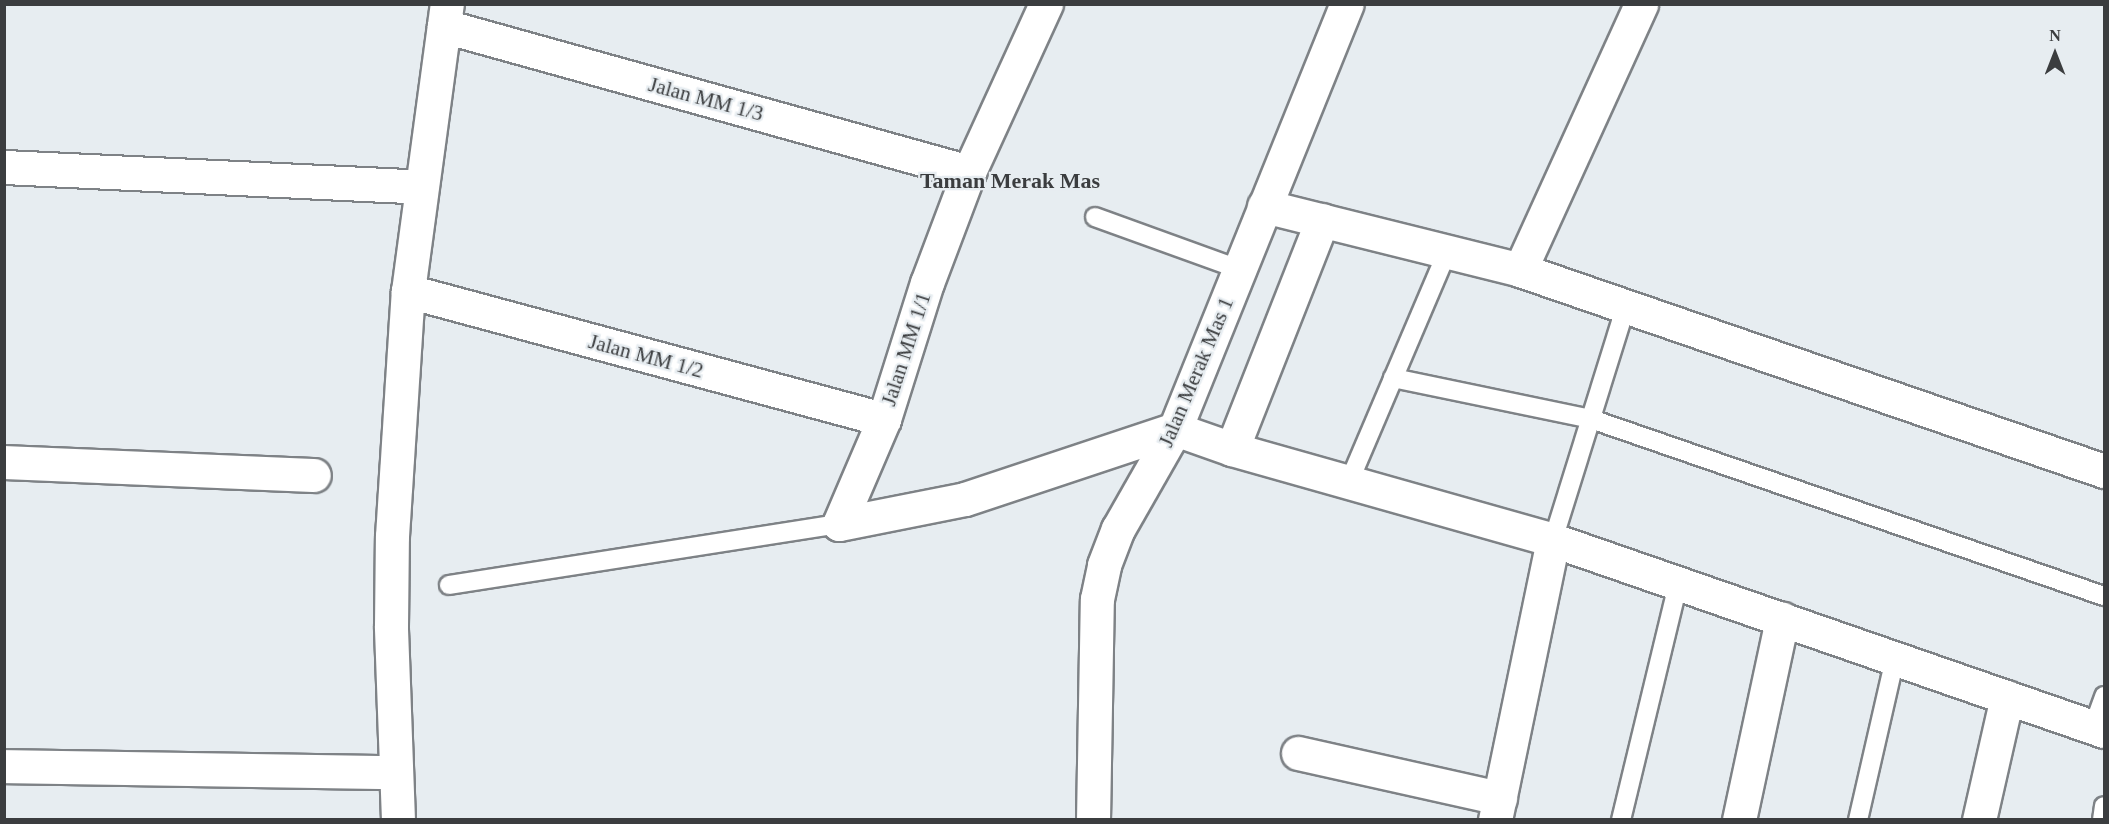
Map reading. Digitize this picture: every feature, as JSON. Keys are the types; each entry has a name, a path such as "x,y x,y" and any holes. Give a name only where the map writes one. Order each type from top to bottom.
{"street":[{"name":"Jalan MM 1/1","path":"839,524 884,419 927,283 969,172 1046,4"},
{"name":"Jalan Merak Mas 1","path":"1093,819 1097,599 1104,565 1118,530 1176,429 1347,4"},
{"path":"1520,270 1641,4"},
{"name":"Jalan MM 1/3","path":"445,15 969,172"},
{"path":"398,819 394,772 392,536 408,291 445,15"},
{"path":"4,166 421,187"},
{"path":"1264,206 1520,270 2104,471"},
{"path":"1232,449 1323,220"},
{"name":"Jalan MM 1/2","path":"408,291 884,419"},
{"path":"839,524 965,499 1176,429 1232,449 1553,540 2099,729"},
{"path":"4,462 314,475"},
{"path":"1298,753 1498,809 1553,540"},
{"path":"1739,819 1782,619"},
{"path":"1979,819 2007,697"},
{"path":"4,766 394,772"}],"lane":[{"path":"1095,217 1239,269"},
{"path":"1349,483 1447,252"},
{"path":"1553,540 1626,306"},
{"path":"1394,378 1591,419 2104,596"},
{"path":"449,585 839,524"},
{"path":"1621,819 1678,584"},
{"path":"1858,819 1895,659"},
{"path":"2099,729 2104,696"},
{"path":"2102,819 2104,806"}],"district":[{"name":"Taman Merak Mas","path":"1010,181"}]}
